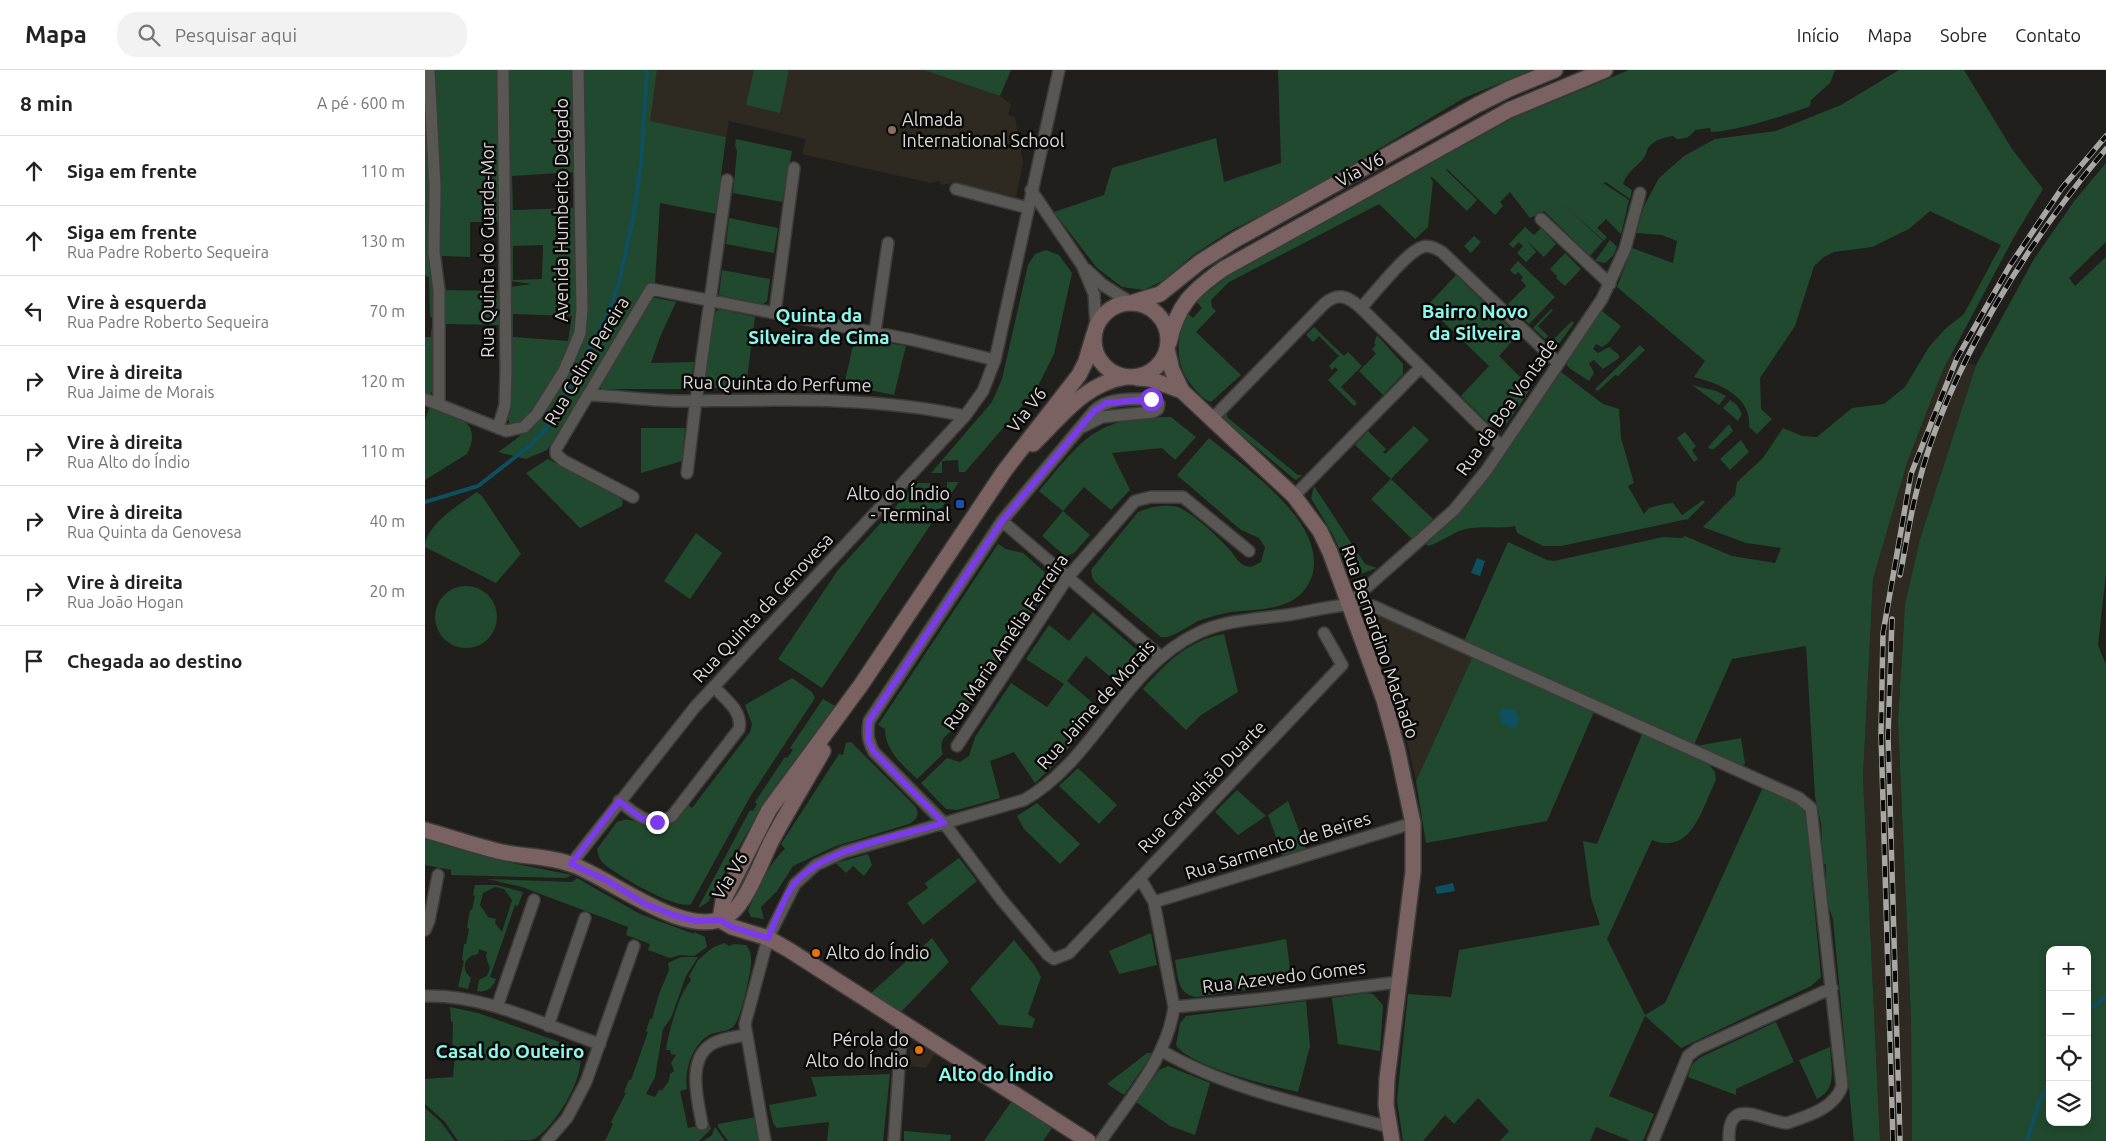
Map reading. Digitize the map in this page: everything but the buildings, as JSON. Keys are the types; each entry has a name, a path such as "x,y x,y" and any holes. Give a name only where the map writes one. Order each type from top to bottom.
{"main road":[{"name":"Via V6","path":"1132,302 1160,294 1200,262 1235,240 1477,105 1555,70"},
{"name":"Via V6","path":"1168,346 1174,321 1183,304 1205,282 1223,269 1500,115 1550,91 1605,70"},
{"path":"1132,302 1148,307 1158,314 1165,326 1168,346 1163,360 1155,368 1146,374 1130,377 1113,373 1099,360 1095,349 1095,330 1109,310 1121,304 1132,302"},
{"name":"Via V6","path":"720,920 723,901 763,821 861,685 999,480 1053,406 1079,375 1086,361 1095,330"},
{"name":"Rua Bernardino Machado","path":"1168,346 1172,370 1182,391 1294,496 1319,531 1349,604 1383,700 1397,748 1413,823 1413,872 1387,1079 1386,1104 1390,1134"},
{"name":"Via V6","path":"999,480 1085,394 1100,384 1130,377"},
{"name":"Rua Bernardino Machado","path":"1130,377 1150,379 1182,391"},
{"path":"425,830 500,852 571,864 606,880 645,904 673,915 696,921 720,920 732,927 768,938 1088,1141"}],"street":[{"path":"429,70 435,188 434,252 439,290 439,404"},
{"name":"Rua Quinta do Guarda-Mor","path":"498,428 505,405 506,371 503,70"},
{"name":"Avenida Humberto Delgado","path":"498,428 506,431 524,427 536,415 564,371 580,333 582,309 578,70"},
{"name":"Rua Quinta da Genovesa","path":"571,864 619,801 714,687 965,416 983,391 995,360 1059,70"},
{"path":"775,312 795,168"},
{"path":"687,473 727,180"},
{"path":"956,189 1028,208"},
{"path":"1031,190 1082,265 1094,294 1095,330"},
{"name":"Rua da Boa Vontade","path":"1349,604 1454,510 1502,447 1592,314 1610,284 1625,249 1640,193"},
{"path":"1541,219 1610,284"},
{"path":"875,332 888,243"},
{"path":"1361,308 1419,249 1426,246 1435,247 1558,363"},
{"path":"1082,265 1103,285 1132,302"},
{"name":"Rua Celina Pereira","path":"633,496 564,461 557,454 557,445 651,289 709,301"},
{"path":"1211,420 1331,298 1346,297 1361,308 1502,447"},
{"path":"709,301 875,332 995,360"},
{"path":"1294,496 1421,368"},
{"name":"Rua Quinta do Perfume","path":"588,395 696,400 887,404 928,408 965,416"},
{"path":"425,399 498,428"},
{"path":"944,823 874,752 868,740 869,721 1002,521 1097,408 1109,402 1151,399 1156,400 1159,404 1158,409 1153,412 1097,418 1082,427"},
{"path":"1109,402 1105,406 1105,412 1113,416"},
{"name":"Rua Maria Amélia Ferreira","path":"957,746 1069,577 1128,507 1142,498 1183,497 1249,551"},
{"path":"1002,521 1161,656"},
{"path":"1349,604 1373,606 1807,802 1814,814 1842,1086 1839,1096 1825,1107 1787,1123 1779,1123 1759,1114 1741,1113 1734,1118 1730,1126 1729,1141"},
{"name":"Rua Jaime de Morais","path":"765,1141 746,1035 747,1014 768,938 795,884 816,864 844,852 1024,800 1049,784 1161,656 1197,633 1216,626 1349,604"},
{"name":"Rua Carvalhão Duarte","path":"944,823 1001,899 1048,955 1054,959 1061,957 1069,953 1342,665 1324,633"},
{"path":"619,801 649,821 664,820 672,816 739,729 739,716 735,709 714,687"},
{"name":"Rua Sarmento de Beires","path":"1154,902 1413,823"},
{"path":"425,930 429,921 438,875"},
{"path":"1101,1141 1162,1051 1172,1022 1174,1007 1154,902 1140,878"},
{"path":"497,1008 533,900"},
{"path":"548,1026 585,918"},
{"path":"547,1141 562,1126 574,1107 600,1044 634,946"},
{"name":"Rua Azevedo Gomes","path":"1174,1007 1261,999 1399,982"},
{"path":"1653,1141 1688,1056 1697,1049 1833,988"},
{"path":"425,996 455,996 497,1008 600,1044"},
{"path":"894,1141 902,1022"},
{"path":"702,1124 695,1078 704,1052 712,1044 746,1035"},
{"path":"1162,1051 1198,1069 1254,1090 1390,1134"}],"shaded area":[{"name":"Almada International School","path":"657,70 924,70 961,81 1000,96 1011,104 1008,115 1015,117 1023,163 1016,197 965,186 958,182 941,185 940,181 931,183 802,154 806,139 729,121 726,137 649,121"},
{"path":"1951,355 1965,363 1976,365 1920,539 1905,604 1898,721 1911,1018 1912,1141 1880,1141 1863,777 1873,579 1907,463 1943,370"},
{"path":"1371,611 1472,658 1416,781 1404,726 1367,621"},
{"path":"922,1044 936,1053 926,1068 909,1066 910,1050"}],"green space":[{"path":"425,70 434,317 430,317 429,277 425,276"},
{"path":"432,70 501,70 500,222 470,222 470,257 442,256 442,273 440,273"},
{"path":"506,70 572,70 575,172 512,176 513,210 576,208 575,331 563,362 547,390 523,421 519,424 510,425 507,416 510,287 532,284 510,281","holes":["543,245 542,279 513,280 513,246","513,314 572,316 568,341 513,337"]},
{"path":"584,70 657,70 650,121 726,137 716,214 660,203 655,283 645,289 590,380 588,388 547,450 526,459 498,452 530,427 557,394 576,357 586,318"},
{"path":"754,70 789,70 780,113 746,105"},
{"path":"924,70 1011,70 1000,96"},
{"path":"1278,70 1532,70 1464,98 1298,197 1230,231 1193,255 1164,280 1144,290 1122,287 1097,268 1054,212 1104,195 1112,168 1216,138 1224,182 1281,163"},
{"path":"1629,70 1835,70 1830,83 1811,100 1810,106 1745,127 1711,132 1710,128 1695,130 1685,138 1677,139 1670,136 1653,143 1648,148 1644,158 1629,173 1623,184 1632,190 1630,199 1606,182 1603,183 1629,200 1621,234 1606,219 1597,228 1607,237 1604,241 1561,202 1603,241 1590,256 1544,211 1530,218 1510,192 1500,202 1503,206 1495,215 1447,169 1477,200 1467,211 1432,177 1430,178 1433,181 1428,227 1415,239 1379,204 1229,282 1211,300 1212,307 1216,311 1196,332 1241,375 1211,402 1201,396 1187,379 1180,361 1179,352 1183,322 1187,313 1193,318 1202,308 1196,301 1228,276 1513,118"},
{"path":"1899,70 1964,70 2012,149 2043,189 2014,237 1943,370 1907,463 1873,579 1863,777 1880,1141 1854,1141 1833,919 1826,899 1826,865 1823,863 1821,823 1815,797 1806,646 1732,659 1694,745 1464,641 1508,542 1547,560 1554,561 1663,537 1682,538 1685,536 1732,556 1775,563 1781,548 1746,543 1703,527 1735,495 1737,482 1763,458 1783,428 1802,436 1817,437 1852,408 1884,404 1905,387 1929,347 1945,329 1964,314 2001,245 1930,211 1909,229 1872,247 1834,252 1824,257 1814,266 1795,326 1760,378 1761,409 1772,419 1757,434 1749,427 1745,407 1739,399 1723,387 1694,377 1705,361 1617,287 1632,248 1673,263 1677,241 1662,235 1636,233 1644,206 1659,178 1684,156 1715,139 1776,131 1841,105"},
{"path":"736,139 792,151 782,202 733,193 737,151"},
{"path":"2106,163 2106,242 2069,278 2075,286 2106,257 2106,573 2098,645 2106,665 2106,1141 1912,1141 1911,1018 1898,721 1905,604 1920,539 1976,365 2034,259 2075,200"},
{"path":"729,218 778,228 774,253 726,244"},
{"path":"1525,227 1534,235 1541,228 1556,244 1544,257 1528,242 1536,252 1526,262 1517,253 1523,246 1519,242 1513,248 1509,244"},
{"path":"1474,236 1481,242 1471,253 1464,246"},
{"path":"1610,240 1617,247 1613,256 1605,263 1595,261"},
{"path":"1046,250 1059,255 1072,273 1054,354 1036,390 965,472 959,472 958,460 942,461 942,473 931,473 992,402 1002,379 1028,265 1035,254"},
{"path":"1565,253 1581,269 1565,286 1550,269"},
{"path":"1518,261 1555,297 1529,324 1508,304 1526,286 1521,280 1523,277 1518,272 1515,275 1510,270"},
{"path":"722,270 770,279 767,301 763,304 719,295"},
{"path":"1456,275 1518,335 1499,356 1531,388 1508,422 1500,427 1490,425 1461,396 1489,366 1427,306"},
{"path":"441,290 501,291 501,325 443,324"},
{"path":"651,297 676,302 660,337 651,363 694,362 690,387 688,389 601,389 600,385"},
{"path":"719,309 755,317 746,386 705,389 703,382 713,315"},
{"path":"1551,309 1553,310 1538,326 1548,336 1545,339 1533,328"},
{"path":"1602,311 1621,326 1608,343 1602,347 1596,344 1593,349 1598,353 1609,347 1619,355 1619,358 1603,369 1594,360 1589,363 1594,373 1589,381 1569,368 1566,363"},
{"path":"1572,321 1574,323 1558,345 1554,346 1546,341 1550,337 1553,340"},
{"path":"1314,327 1344,356 1348,352 1362,366 1341,387 1357,403 1354,406 1328,380 1338,370 1335,367 1332,370 1329,366 1339,356 1319,336 1313,342 1306,335"},
{"path":"431,328 435,336 435,389 430,394 425,395 425,337 431,337"},
{"path":"1377,335 1403,364 1403,374 1383,395 1359,371 1376,354 1372,349 1376,345 1374,343"},
{"path":"855,337 906,346 894,395 844,385"},
{"path":"1640,345 1645,350 1618,376 1615,375 1598,391 1595,389"},
{"path":"1561,372 1603,404 1619,409 1621,438 1634,483 1628,486 1644,514 1649,508 1673,503 1682,515 1703,500 1705,502 1688,519 1561,546 1543,546 1517,533 1515,526 1465,529 1428,546 1426,544 1457,516 1474,496"},
{"path":"1692,385 1716,391 1726,396 1719,405"},
{"path":"1730,400 1737,405 1742,414 1738,421 1723,408"},
{"path":"430,406 457,416 469,427 472,434 467,454 425,480 425,420"},
{"path":"1226,412 1228,418 1298,475 1303,475 1296,480 1293,478 1225,421 1223,415"},
{"path":"1171,417 1196,437 1175,460 1162,448 1112,453 1130,490 1111,510 1084,487 1063,511 1039,491 1081,444 1108,426 1145,418"},
{"path":"1729,424 1733,431 1714,449 1710,449 1708,447"},
{"path":"1414,426 1429,440 1391,479 1355,445 1368,431 1386,449 1383,452 1385,454"},
{"path":"641,428 685,428 682,461 641,473"},
{"path":"1685,432 1696,446 1692,450 1698,459 1694,462 1677,438"},
{"path":"1209,438 1261,480 1296,516 1308,536 1314,556 1312,576 1303,592 1287,603 1215,616 1198,621 1170,636 1161,637 1095,582 1091,570 1138,512 1153,507 1165,506 1180,508 1192,515 1246,566 1251,567 1261,562 1265,547 1259,538 1241,530 1177,475"},
{"path":"1741,440 1749,452 1730,470 1720,459"},
{"path":"548,459 619,497 623,500 622,506 580,528 526,473"},
{"path":"1391,479 1433,519 1412,539 1371,499"},
{"path":"947,482 959,482 822,688 778,659 838,570 917,483 931,483 931,494 947,494"},
{"path":"1314,486 1365,564 1377,568 1357,575 1348,568 1332,533 1311,498"},
{"path":"477,492 482,496 521,554 496,583 425,547 431,531 437,523"},
{"path":"1063,511 1090,535 1074,553 1067,556 1042,536"},
{"path":"696,533 722,553 690,599 664,581"},
{"path":"998,544 1006,549 1023,553 1048,575 1050,585 958,725 943,740 943,754 917,779 891,751 885,729 878,725"},
{"path":"466,586 478,589 488,595 494,605 497,617 494,629 488,639 478,645 466,648 454,645 444,639 438,629 435,617 438,605 444,595 454,589"},
{"path":"1093,612 1138,651 1141,658 1140,664 1121,686 1086,656 1067,681 1101,710 1055,764 1035,783 1014,752 990,761 1000,798 957,810 946,809 921,783 947,758 960,762 969,756 975,737 1011,683 1047,707 1064,684 1026,659 1049,625 1069,641"},
{"path":"1224,634 1238,692 1201,715 1186,730 1143,689 1160,670 1189,647 1199,641"},
{"path":"1472,658 1594,712 1547,821 1426,843 1416,781"},
{"path":"792,678 812,692 815,698 750,797 691,904 684,905 660,897 632,883 603,863 597,849 617,822 635,821 648,828 655,829 663,827 674,819 687,804 692,808 750,732 752,724 745,705"},
{"path":"823,699 835,706 765,801 708,902 698,908 750,810 753,811 757,804 755,802 785,757 787,758 793,750 790,748"},
{"path":"1642,734 1707,762 1715,772 1716,780 1700,816 1686,835 1677,841 1666,843 1652,840 1607,939 1645,1015 1665,1003 1763,787 1805,808 1821,977 1811,986 1681,1048 1645,1016 1609,1096 1654,1114 1643,1141 1631,1141 1596,1127 1590,1141 1500,1141 1509,1131 1478,1098 1454,1124 1445,1115 1423,1141 1403,1141 1397,1100 1408,994 1451,997 1459,950 1600,925 1591,898 1583,841 1597,844"},
{"path":"1741,738 1745,764 1741,766 1696,746"},
{"path":"851,742 915,806 917,812 916,819 909,824 836,846 793,866 777,891 761,907 764,919 751,917 748,911 759,886 768,870 785,849 781,844 839,754 843,755 846,743"},
{"path":"1078,768 1117,805 1099,824 1059,786"},
{"path":"1237,790 1266,816 1238,835 1215,812"},
{"path":"1288,801 1306,849 1283,856 1268,815"},
{"path":"1037,803 1080,844 1060,864 1024,829 1017,816"},
{"path":"425,839 497,860 572,875 566,878 451,875 451,870 425,865"},
{"path":"868,854 872,865 864,876 853,866 846,873 836,863"},
{"path":"959,858 977,881 923,925 907,903 928,888 925,883"},
{"path":"577,878 640,914 705,937 707,947 694,956 680,955 670,958 648,950 650,944 626,935 628,927 522,887 488,879 572,882"},
{"path":"475,885 497,885 523,892 518,906 515,905 490,977 496,979 495,982 491,987 483,991 477,991 479,980 487,976 490,968 486,957 487,952 479,949 478,954 469,957 465,963 465,971 471,978 468,989 458,987 464,961 462,960 464,944 466,944 469,929 467,928 470,910 472,910 475,896 473,895","holes":["495,887 504,889 512,900 502,932 495,923 496,919 488,917 480,905 483,893"]},
{"path":"1151,933 1157,965 1119,974 1109,951"},
{"path":"932,938 949,962 901,1012 871,993"},
{"path":"1286,939 1292,983 1197,997 1186,993 1182,989 1175,960"},
{"path":"1014,940 1035,966 1041,977 1028,1014 1035,1019 1032,1028 999,1025 970,989"},
{"path":"724,943 729,946 734,944 746,945 749,950 751,959 746,994 734,1026 709,1035 698,1045 688,1067 687,1089 680,1091 688,1128 709,1123 711,1129 699,1141 605,1141 613,1124 611,1122 626,1093 624,1092 629,1080 631,1080 648,1032 646,1031 650,1019 652,1019 659,994 669,970 668,963 681,957 698,957 686,976 671,1018 663,1029 655,1077 646,1094 655,1097 659,1090 662,1090 669,1081 670,1074 674,1071 671,1063 676,1055 671,1054 670,1050 666,1050 678,1003 691,981 689,976 698,960 712,948"},
{"path":"1366,993 1373,994 1383,1005 1380,1051 1338,1044 1332,998"},
{"path":"1306,1001 1310,1046 1298,1092 1271,1086 1214,1068 1184,1053 1176,1045 1180,1023 1186,1016"},
{"path":"450,1007 478,1013 571,1046 579,1052 580,1062 574,1087 558,1114 540,1135 532,1140 458,1141 445,1122 425,1104 425,1079 453,1077 455,1053 452,1053 453,1022 451,1022"},
{"path":"1776,1022 1794,1062 1736,1089 1736,1095 1688,1077 1692,1065 1699,1058"},
{"path":"1830,1047 1831,1083 1824,1094 1817,1099 1799,1060"},
{"path":"1147,1053 1151,1053 1149,1059 1124,1095 1107,1084"},
{"path":"1168,1066 1210,1083 1195,1135 1170,1126 1136,1102 1159,1070"},
{"path":"890,1074 883,1141 827,1141 829,1122 777,1128 773,1123 769,1105 817,1096 811,1077"},
{"path":"1011,1102 1052,1128 1043,1141 984,1141"},
{"path":"425,1108 440,1121 455,1141 425,1141"},
{"path":"756,1117 760,1141 728,1141 718,1127 718,1124"},
{"path":"715,1127 725,1141 703,1141 712,1135"},
{"path":"904,1131 951,1135 950,1141 904,1141"}],"water":[{"path":"1477,558 1485,561 1480,576 1471,573"},
{"path":"1502,708 1517,713 1518,720 1515,729 1503,724 1499,714"},
{"path":"1453,883 1455,891 1437,894 1435,887"}],"waterway":[{"path":"425,502 478,486 531,445 547,428 606,318 619,283 634,213 641,163 647,70"},
{"path":"2091,1009 2106,996"},
{"path":"2027,1141 2038,1105 2046,1090"}],"railway":[{"path":"1893,1141 1881,734 1883,633 1911,474 1957,358 2009,267 2062,188 2106,136"},
{"path":"1900,575 1915,497 1931,442 1970,352 2020,265 2048,224 2106,149"},
{"path":"1892,619 1888,736 1900,1141"}],"place":[{"name":"Almada International School","path":"892,130"},
{"name":"Alto do Índio - Terminal","path":"960,504"},
{"name":"Alto do Índio","path":"816,953"},
{"name":"Pérola do Alto do Índio","path":"919,1050"}],"district":[{"name":"Bairro Novo da Silveira","path":"1475,322"},
{"name":"Quinta da Silveira de Cima","path":"819,326"},
{"name":"Casal do Outeiro","path":"510,1051"},
{"name":"Alto do Índio","path":"996,1074"}],"route":[{"path":"657,822 641,818 619,801 571,864 606,880 645,904 673,915 696,921 720,920 732,927 768,938 795,884 816,864 844,852 944,823 874,752 868,740 869,721 1002,521 1094,411 1106,403 1151,399"}]}
